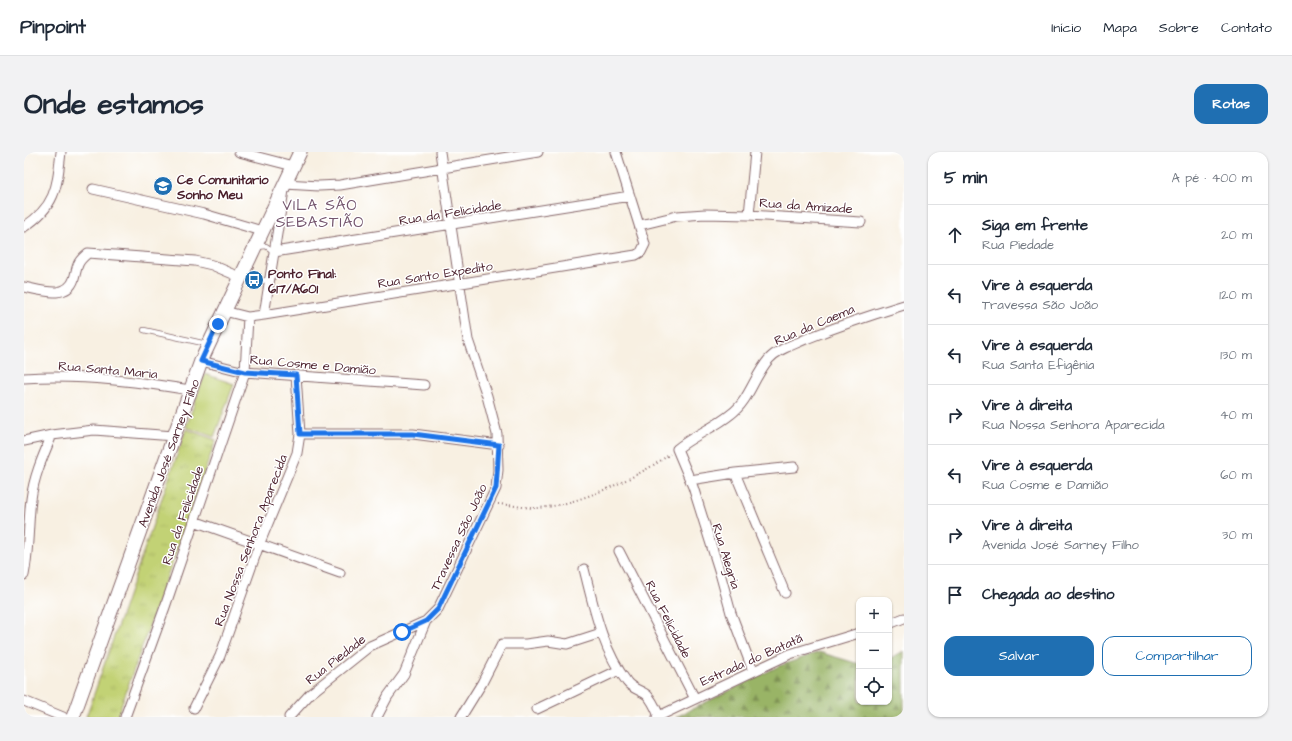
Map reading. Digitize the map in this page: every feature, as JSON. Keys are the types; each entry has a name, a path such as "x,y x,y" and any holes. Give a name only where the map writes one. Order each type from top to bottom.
{"main road":[{"name":"Avenida José Sarney Filho","path":"74,717 201,361 300,152"}],"street":[{"path":"24,226 36,219 46,209 53,198 58,181 61,152"},
{"path":"239,152 293,166"},
{"path":"440,152 459,283"},
{"path":"264,315 284,184 340,185 538,152"},
{"path":"616,152 640,225"},
{"name":"Rua da Amizade","path":"749,215 755,152"},
{"path":"93,189 204,214 262,230"},
{"name":"Rua da Felicidade","path":"274,252 630,196"},
{"name":"Rua da Amizade","path":"640,225 684,216 705,214 749,215 861,222"},
{"name":"Rua Santo Expedito","path":"224,311 248,317 264,315 636,255 641,252 645,244 640,225"},
{"path":"24,287 56,292 64,291 70,286 74,279 76,266 88,253 195,261 242,274"},
{"name":"Travessa São João","path":"377,717 388,696 404,674 426,621 438,609 496,488 499,445 487,396 468,340 459,283"},
{"name":"Rua da Caema","path":"677,449 688,440 731,414 742,404 760,371 770,358 780,350 846,323 904,305"},
{"name":"Rua da Felicidade","path":"125,717 245,372 248,317"},
{"name":"Rua Cosme e Damião","path":"201,361 245,372 424,385"},
{"name":"Rua Nossa Senhora Aparecida","path":"194,708 220,656 260,545 297,452 300,434 296,375"},
{"name":"Rua Santa Maria","path":"24,378 112,380 190,390"},
{"path":"24,441 52,435 94,430 129,431 174,436"},
{"path":"300,434 413,434 499,445"},
{"path":"24,575 31,498 36,473 52,435"},
{"name":"Rua Alegria","path":"677,449 690,480 720,573 731,613 753,671"},
{"path":"690,480 735,473 794,467"},
{"path":"735,473 785,592"},
{"path":"194,521 340,573"},
{"name":"Rua Felicidade","path":"619,551 695,699"},
{"path":"584,569 601,633 619,670 628,684 646,694 652,701 658,716"},
{"path":"892,623 904,618"},
{"name":"Rua Piedade","path":"289,717 310,694 370,646 426,621"},
{"path":"461,717 482,683 502,644 526,644 548,641 567,644 601,633"},
{"name":"Estrada do Batatã","path":"658,716 790,654 856,634"},
{"path":"537,708 619,670"},
{"path":"24,701 63,717"}],"lane":[{"path":"254,249 266,246 274,252"},
{"path":"242,274 254,280 264,281 270,278"},
{"path":"144,330 209,344"}],"path":[{"path":"490,503 538,508 567,502 615,484 639,473 657,464 677,449"}],"green space":[{"path":"205,374 234,384 214,437 186,427"},
{"path":"186,429 216,440 117,717 86,717"},
{"path":"904,651 904,717 676,717 779,666 819,652 856,663 856,705 892,705 892,657"}],"place":[{"name":"Ce Comunitario Sonho Meu","path":"163,186"},
{"name":"Ponto Final: 617/A601","path":"254,280"}],"district":[{"name":"VILA SÃO SEBASTIÃO","path":"320,214"}],"route":[{"path":"218,324 201,361 245,372 296,375 300,434 413,434 499,445 496,488 438,609 426,621 402,632"}]}
